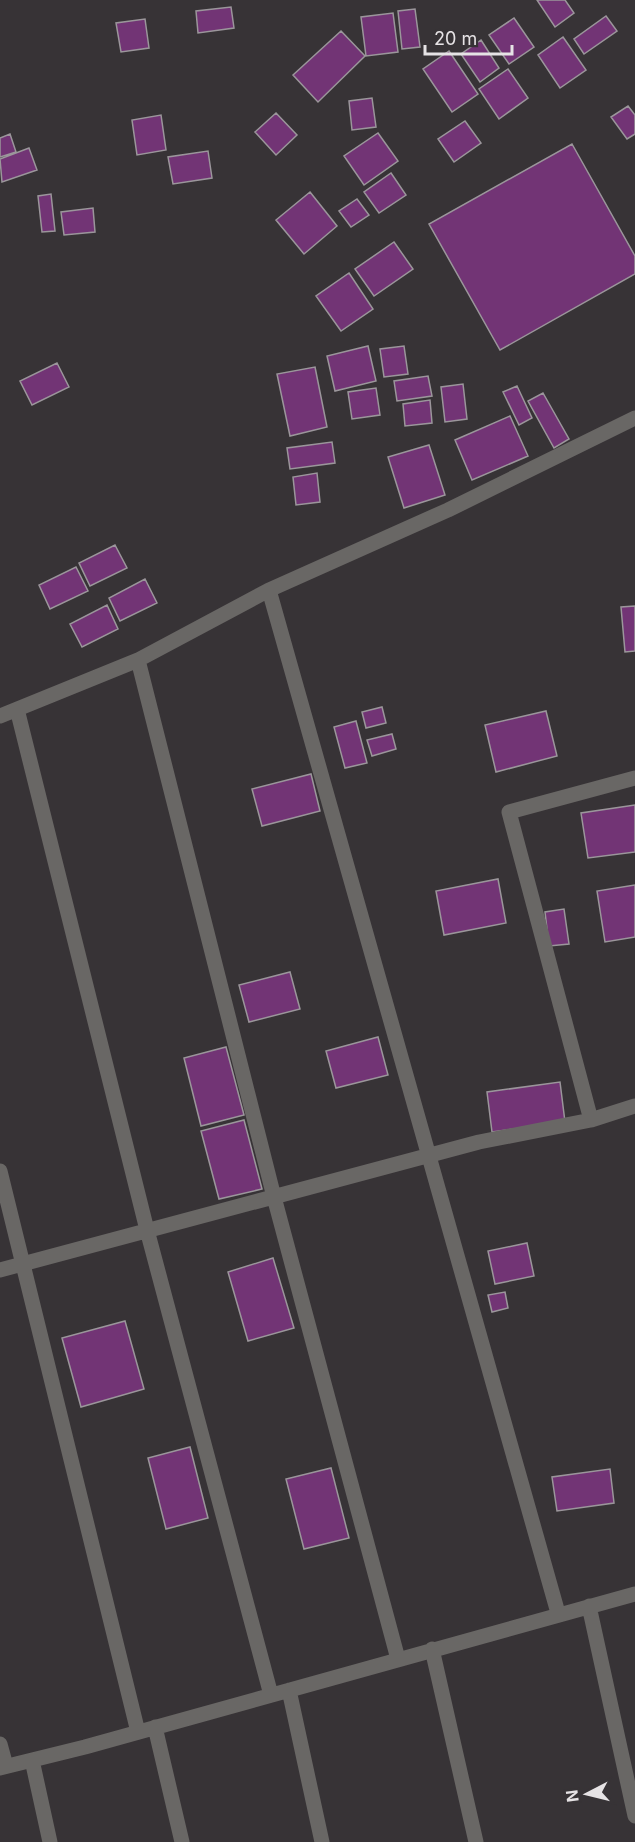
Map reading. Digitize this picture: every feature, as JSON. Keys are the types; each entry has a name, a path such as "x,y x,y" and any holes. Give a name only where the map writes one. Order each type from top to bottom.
{"street":[{"path":"0,716 138,660 269,590 448,510 635,418"},
{"path":"269,590 558,1614"},
{"path":"138,660 274,1197 398,1659"},
{"path":"17,709 147,1230 271,1695"},
{"path":"591,1120 509,812 635,778"},
{"path":"0,1270 479,1142 591,1120 635,1106"},
{"path":"0,1171 138,1732"},
{"path":"0,1744 3,1767 138,1732 635,1594"},
{"path":"589,1606 635,1816"},
{"path":"432,1649 476,1842"},
{"path":"289,1690 322,1842"},
{"path":"155,1727 182,1842"},
{"path":"32,1760 50,1842"}],"building":[{"path":"537,0 565,0 574,13 555,27"},
{"path":"231,7 234,28 198,33 196,11"},
{"path":"415,9 420,47 402,49 398,11"},
{"path":"393,13 398,52 366,56 361,17"},
{"path":"606,16 617,31 584,54 574,39"},
{"path":"514,18 534,47 509,64 489,35"},
{"path":"145,19 149,48 121,52 116,23"},
{"path":"341,31 365,56 318,102 293,75"},
{"path":"563,37 586,70 560,88 538,55"},
{"path":"481,40 499,68 480,82 461,54"},
{"path":"449,51 478,94 452,112 423,69"},
{"path":"508,69 528,98 499,119 479,89"},
{"path":"372,98 376,127 352,130 349,101"},
{"path":"628,106 635,115 635,134 627,139 611,117"},
{"path":"276,113 297,135 276,155 255,132"},
{"path":"161,115 166,150 137,155 132,120"},
{"path":"465,121 481,143 454,162 438,139"},
{"path":"378,133 398,161 364,185 344,156"},
{"path":"10,134 16,152 0,157 0,138"},
{"path":"572,144 635,256 635,274 500,350 429,224"},
{"path":"29,148 37,170 2,182 0,159"},
{"path":"208,151 212,178 173,184 168,157"},
{"path":"391,173 406,195 379,213 364,192"},
{"path":"310,192 337,226 304,254 276,220"},
{"path":"51,194 55,231 42,232 38,196"},
{"path":"357,199 369,215 351,227 339,211"},
{"path":"93,208 95,232 64,235 61,212"},
{"path":"394,242 413,269 374,296 355,269"},
{"path":"349,273 373,309 341,331 316,296"},
{"path":"368,346 376,381 335,391 327,356"},
{"path":"404,346 408,374 384,377 380,349"},
{"path":"57,363 69,387 32,405 20,381"},
{"path":"315,367 327,427 290,436 277,374"},
{"path":"428,376 432,396 397,401 394,381"},
{"path":"463,384 467,419 445,422 441,387"},
{"path":"517,386 532,418 519,425 503,392"},
{"path":"376,388 380,415 352,419 348,392"},
{"path":"543,393 569,439 554,448 528,401"},
{"path":"430,400 432,423 405,426 403,404"},
{"path":"510,416 528,456 472,480 455,440"},
{"path":"332,442 335,463 290,469 287,448"},
{"path":"429,445 445,495 404,508 388,457"},
{"path":"317,473 320,502 296,505 293,477"},
{"path":"115,545 127,568 90,586 79,563"},
{"path":"76,567 88,591 50,609 39,585"},
{"path":"145,579 157,603 120,621 109,598"},
{"path":"107,605 118,629 82,647 70,624"},
{"path":"635,606 635,651 625,652 621,607"},
{"path":"382,707 386,723 366,728 362,712"},
{"path":"546,711 557,756 496,772 485,725"},
{"path":"356,721 367,763 345,768 334,727"},
{"path":"392,734 396,749 372,756 367,740"},
{"path":"311,774 320,811 262,826 252,789"},
{"path":"635,805 635,852 588,858 581,813"},
{"path":"498,879 506,923 444,935 436,891"},
{"path":"635,885 635,937 605,942 597,891"},
{"path":"564,909 569,944 549,946 545,912"},
{"path":"290,972 300,1009 249,1022 239,985"},
{"path":"378,1037 388,1075 336,1088 326,1051"},
{"path":"226,1047 244,1115 201,1126 184,1058"},
{"path":"560,1082 565,1122 492,1132 487,1092"},
{"path":"244,1120 262,1189 219,1199 201,1131"},
{"path":"527,1243 534,1276 495,1284 488,1251"},
{"path":"273,1258 294,1328 248,1341 228,1272"},
{"path":"505,1292 508,1308 492,1312 488,1295"},
{"path":"125,1321 144,1389 81,1407 62,1338"},
{"path":"190,1447 208,1518 166,1529 148,1458"},
{"path":"331,1468 349,1538 304,1549 286,1479"},
{"path":"610,1469 614,1503 557,1511 552,1477"}]}
